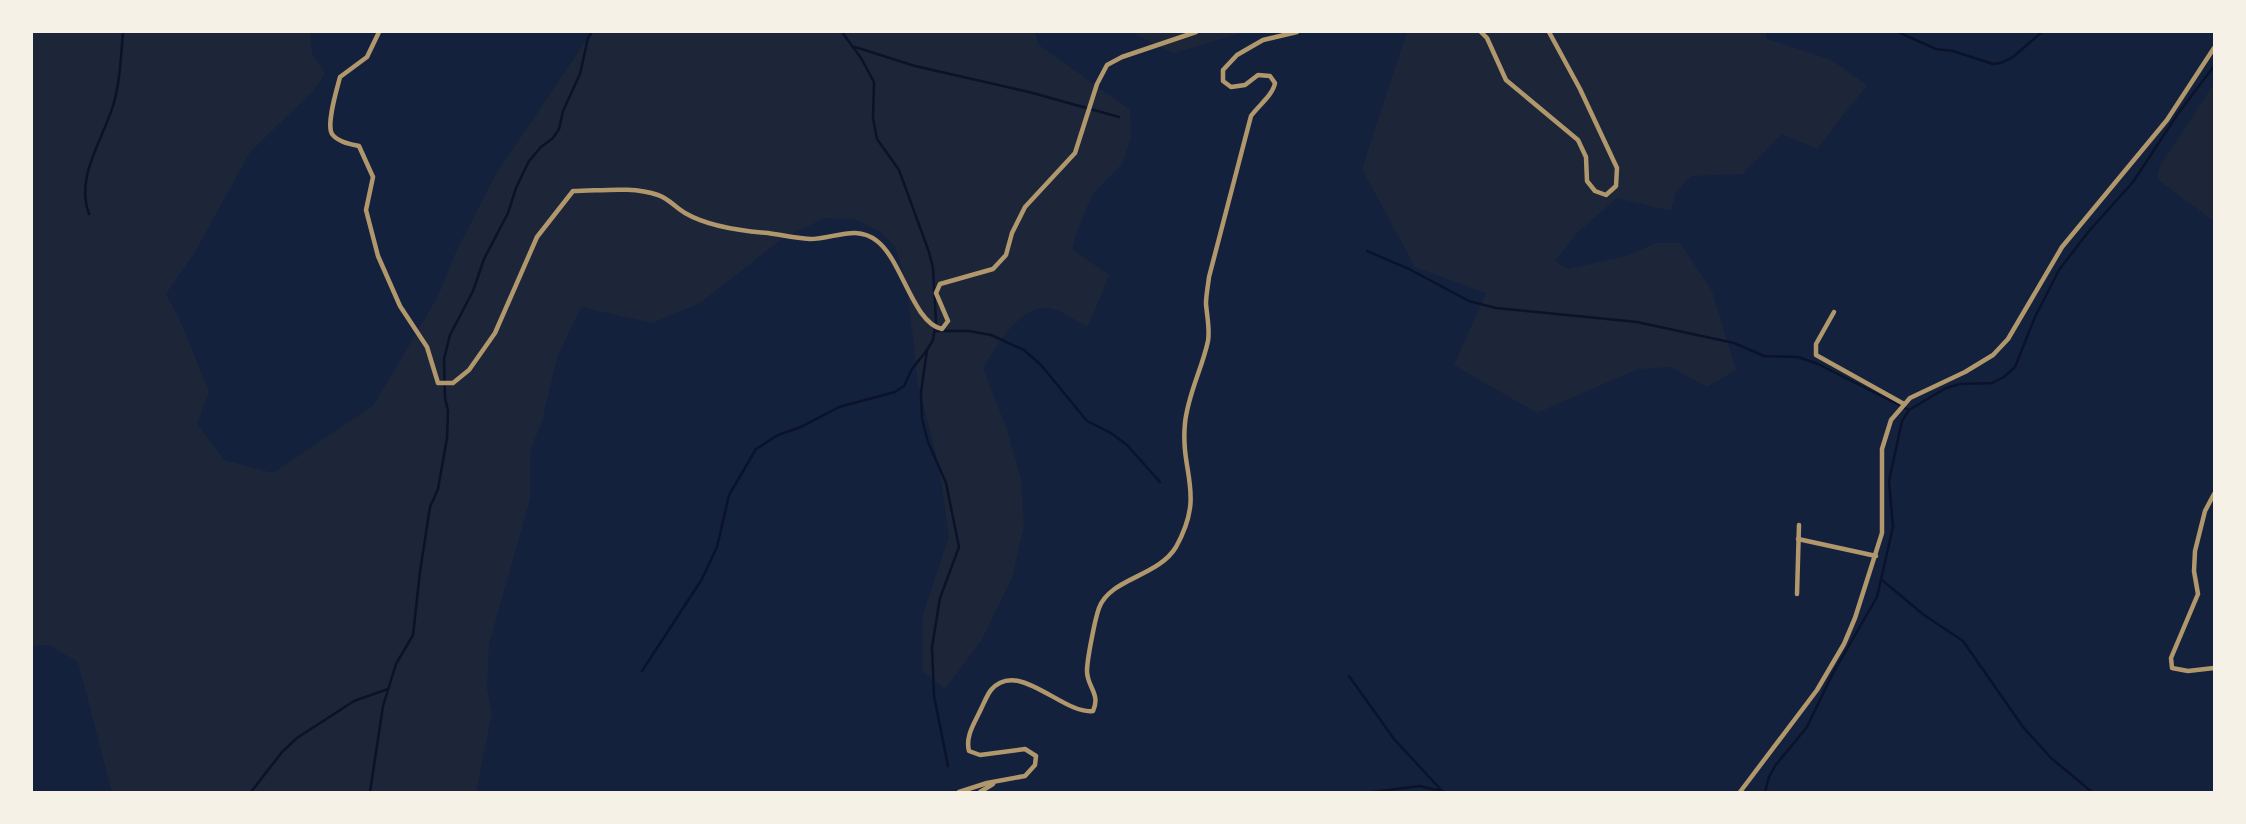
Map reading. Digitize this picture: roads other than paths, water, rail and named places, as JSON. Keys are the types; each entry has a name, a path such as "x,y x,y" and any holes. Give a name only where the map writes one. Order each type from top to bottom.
{"street":[{"path":"379,32 367,57 340,77 329,128 333,137 359,146 373,177 366,210 378,256 400,306 427,347 438,383 453,383 469,370 495,332 537,237 573,191 639,191 661,195 685,213 714,224 749,232 811,239 857,232 865,234 879,242 898,269 925,318 936,328 942,329 948,321 936,293 940,285 993,269 1006,254 1012,233 1025,207 1075,153 1097,84 1107,65 1196,32"},
{"path":"958,793 1025,776 1037,760 1034,752 1025,748 980,755 969,751 968,737 989,692 1003,682 1016,681 1036,687 1080,711 1093,711 1097,698 1087,671 1099,608 1107,594 1159,566 1168,558 1189,518 1192,496 1184,432 1189,398 1209,336 1206,297 1209,277 1251,116 1270,94 1275,83 1270,76 1258,75 1245,85 1231,87 1223,81 1223,70 1237,55 1263,40 1297,32"},
{"path":"1481,32 1487,38 1506,80 1578,140 1586,157 1587,181 1595,191 1606,195 1616,186 1616,168 1580,89 1549,32"},
{"path":"1740,793 1800,715 1832,666 1855,618 1877,556 1883,527 1882,458 1884,439 1891,420 1904,404 1918,393 1965,372 2000,348 2016,328 2062,247 2167,120 2214,48"},
{"path":"1833,312 1815,348 1816,355 1904,404"},
{"path":"2214,494 2205,511 2195,551 2194,571 2198,594 2171,658 2172,668 2179,671 2214,668"},
{"path":"1797,594 1799,525"},
{"path":"1798,539 1877,556"},
{"path":"979,793 997,782"}],"waterway":[{"path":"89,214 85,187 115,97 123,32"},
{"path":"370,792 383,706 396,664 413,635 430,507 438,489 447,438 444,359 450,335 473,291 484,259 508,213 529,161 559,129 563,111 580,74 588,38 592,32"},
{"path":"842,32 874,82 873,118 877,139 899,170 933,268 936,322 933,340 927,350 921,392 922,419 928,442 946,483 959,547 940,598 932,647 934,696 948,766"},
{"path":"1898,32 1936,49 1953,51 1993,64 2013,57 2042,32"},
{"path":"855,47 915,66 1029,92 1119,117"},
{"path":"1765,792 1775,766 1807,727 1832,675 1877,597 1893,527 1889,481 1902,421 1909,410 1946,388 1960,384 1992,383 2015,367 2035,317 2059,270 2089,231 2133,182 2177,115 2214,66"},
{"path":"1367,251 1409,269 1469,301 1496,308 1637,322 1734,343 1764,356 1798,357 1818,364 1909,410"},
{"path":"935,331 969,331 991,335 1024,350 1041,365 1087,421 1127,445 1160,482"},
{"path":"642,671 702,579 717,547 729,495 756,449 778,435 801,427 839,407 895,392 904,386 912,369 927,350"},
{"path":"1882,580 1924,615 1963,641 2023,727 2051,758 2092,792"},
{"path":"1349,676 1394,739 1443,792"},
{"path":"251,792 282,752 297,738 354,701 388,689"},
{"path":"1372,792 1420,786 1445,792"}]}
